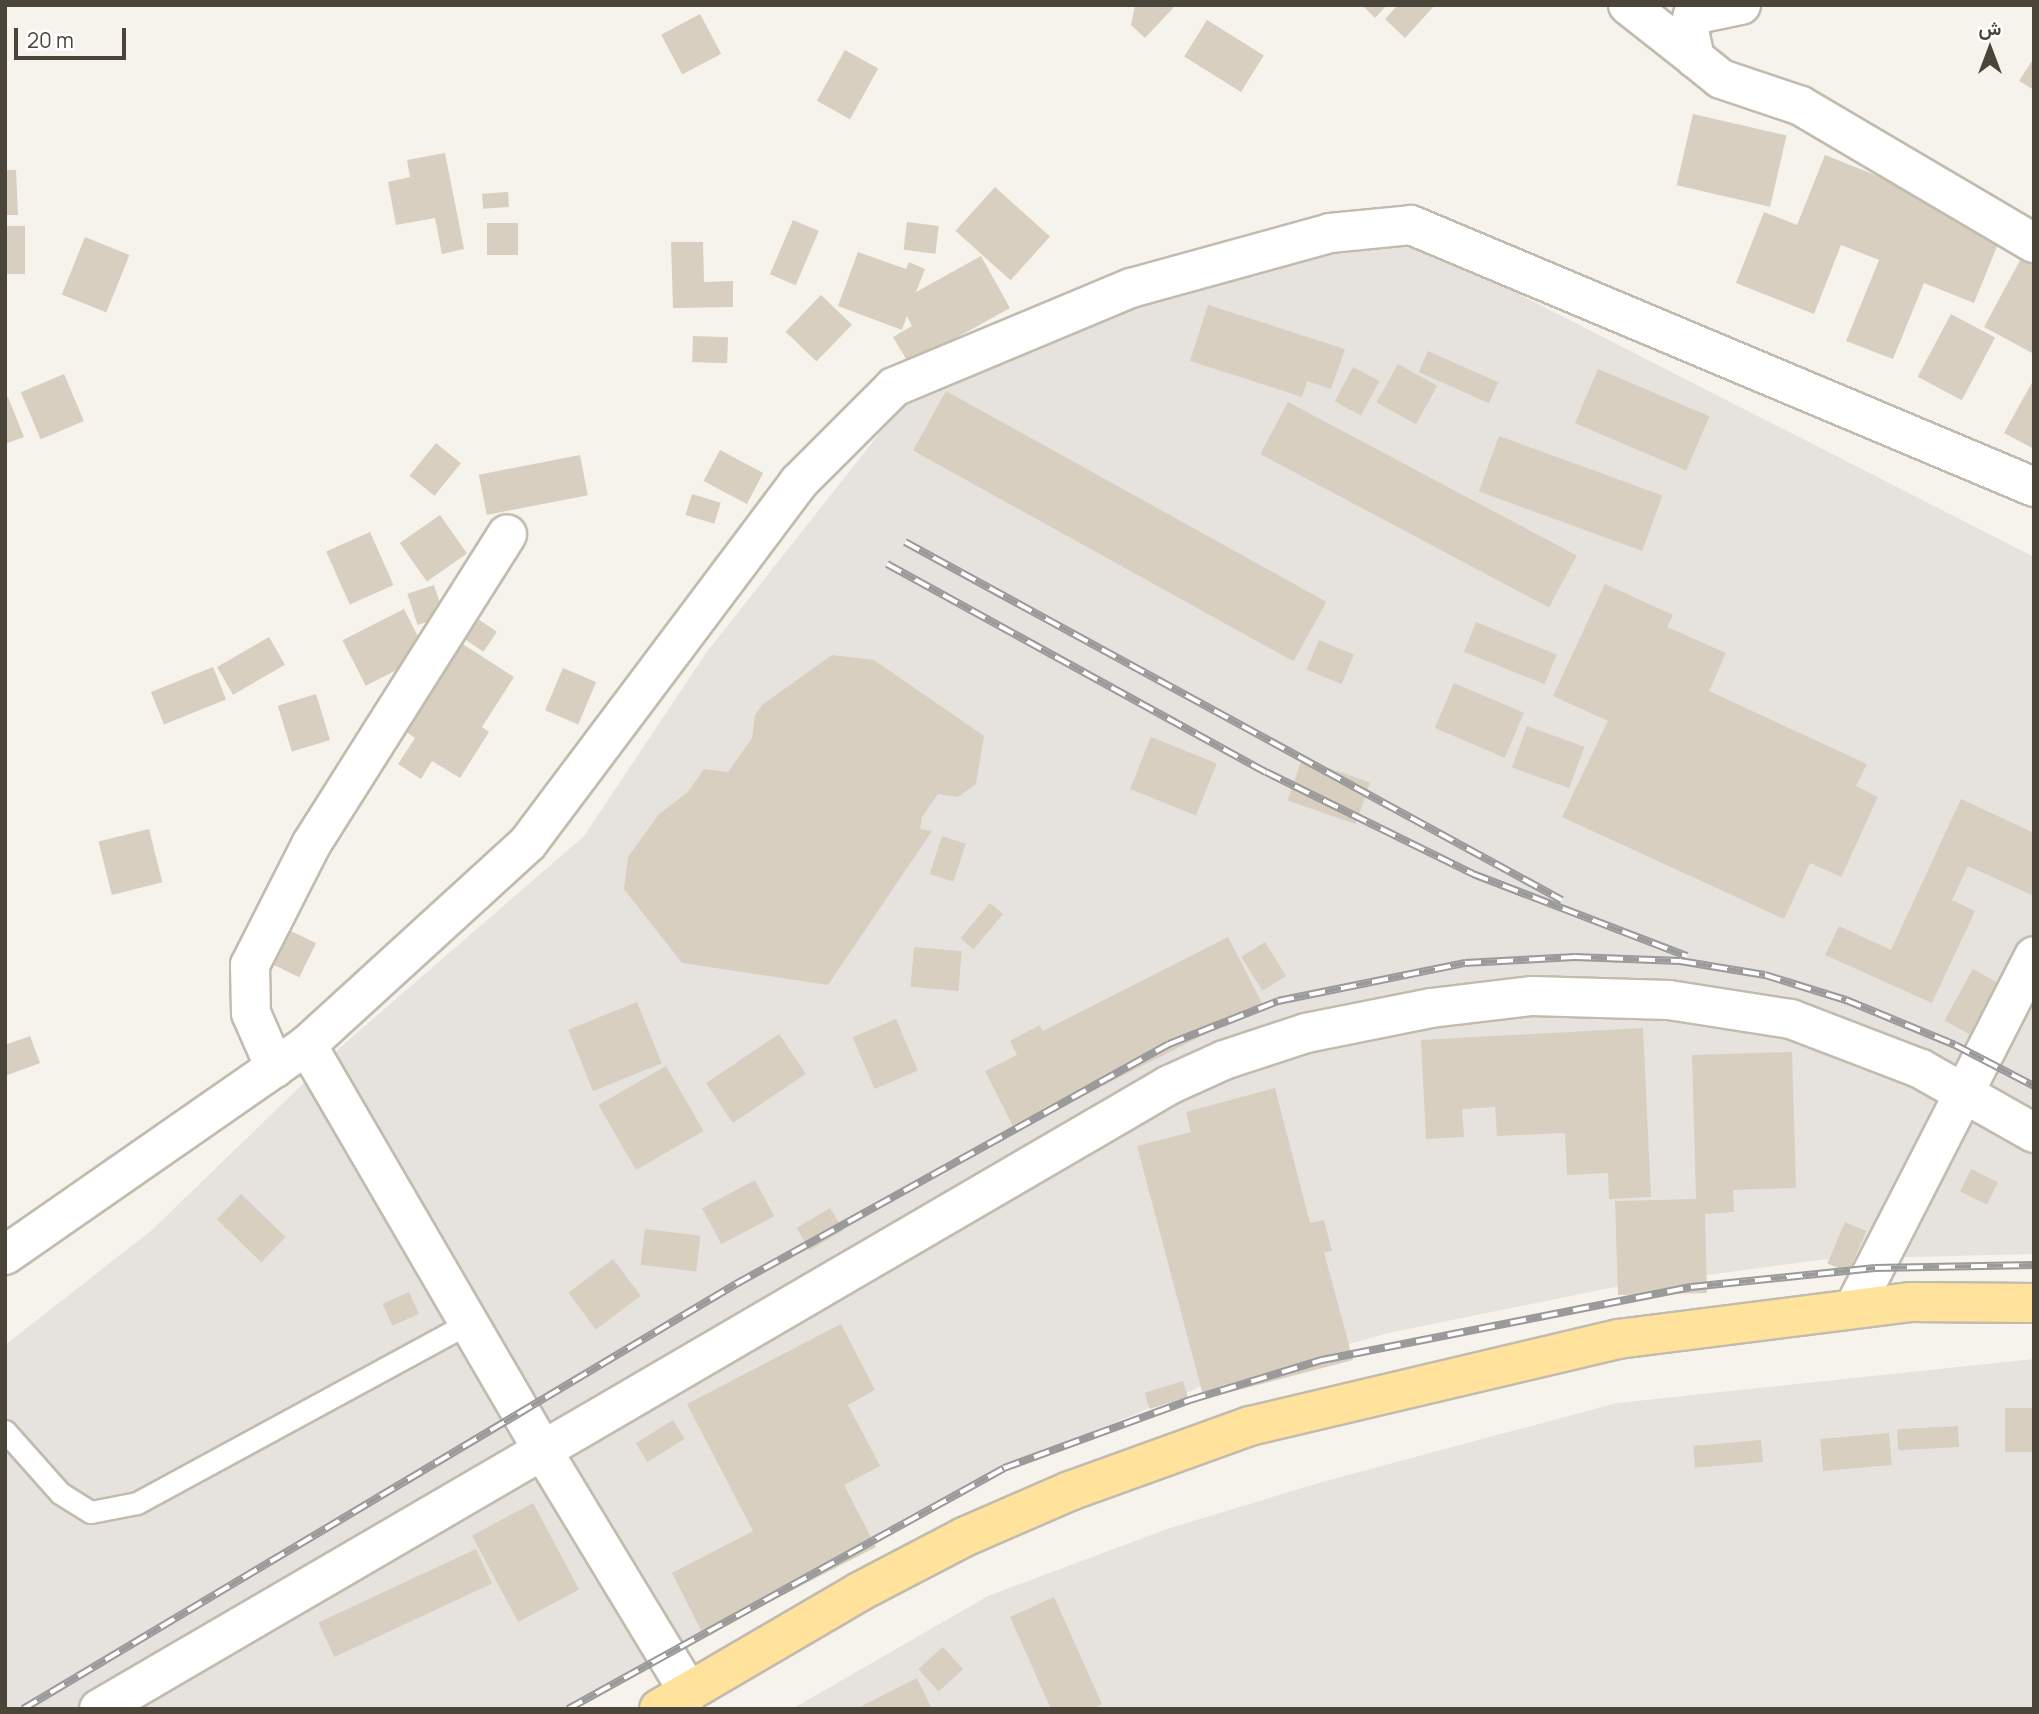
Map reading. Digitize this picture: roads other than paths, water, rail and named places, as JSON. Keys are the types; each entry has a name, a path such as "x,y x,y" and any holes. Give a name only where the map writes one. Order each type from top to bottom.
{"main road":[{"path":"674,1700 859,1592 964,1537 1070,1491 1250,1426 1618,1339 1910,1302 2034,1303"}],"street":[{"path":"1628,5 1721,79 1801,106 2034,243"},
{"path":"1695,58 1689,30 1693,15 1741,5"},
{"path":"5,1255 307,1045 528,842 799,482 894,387 1131,288 1330,233 1411,225 2034,487"},
{"path":"275,1068 251,1013 250,965 312,843 507,535"},
{"path":"1854,1308 2034,956"},
{"path":"99,1709 544,1453 1169,1085 1224,1060 1306,1033 1431,1008 1532,996 1670,1000 1791,1019 1921,1069 2034,1133"},
{"path":"307,1045 544,1453 674,1700"}],"lane":[{"path":"5,1431 60,1493 91,1512 137,1503 468,1323"}],"railway":[{"path":"905,542 1562,900"},
{"path":"887,564 1266,772 1473,874 1687,956"},
{"path":"23,1709 736,1284 1169,1044 1278,1001 1465,963 1575,957 1680,961 1765,975 1846,1000 1955,1045 2034,1086"},
{"path":"568,1709 1004,1468 1190,1400 1322,1360 1691,1287 1875,1268 2034,1265"}]}
